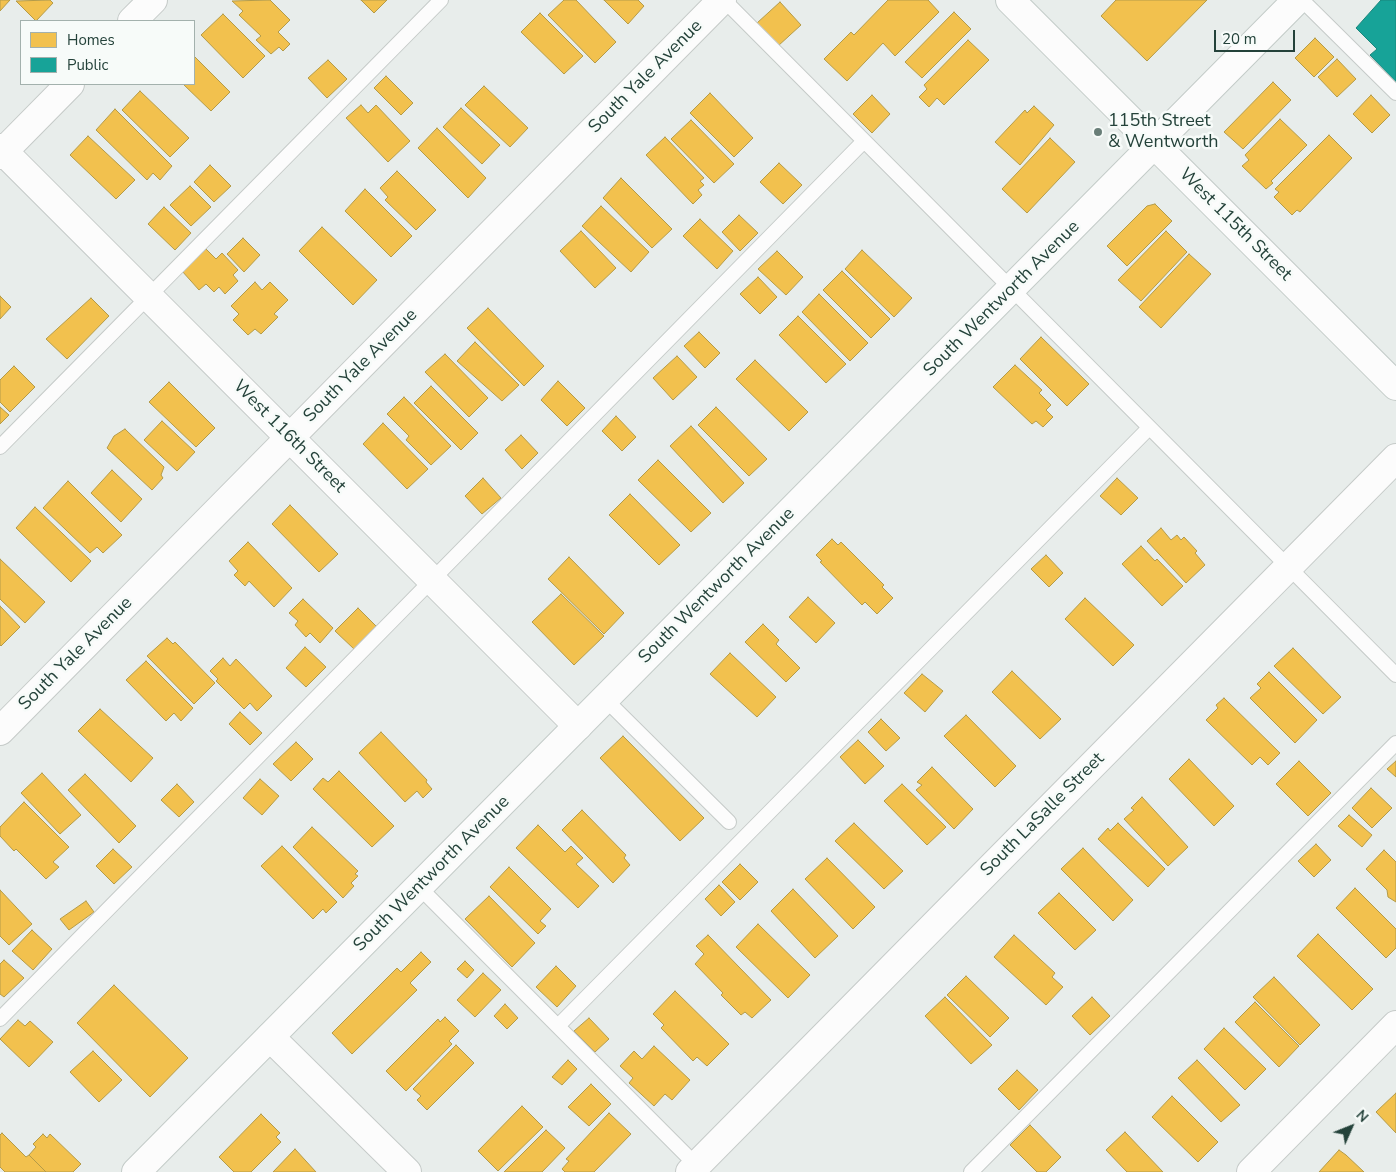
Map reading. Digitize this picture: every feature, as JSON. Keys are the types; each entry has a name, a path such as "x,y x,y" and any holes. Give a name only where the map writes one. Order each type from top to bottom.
{"street":[{"name":"South Yale Avenue","path":"0,731 723,0"},
{"name":"West 115th Street","path":"1010,0 1396,386"},
{"name":"South Wentworth Avenue","path":"136,1172 1297,0"},
{"path":"1,152 69,85"},
{"name":"West 116th Street","path":"1,152 149,296 578,726"},
{"name":"South LaSalle Street","path":"697,1170 1396,458"},
{"path":"1251,1172 1396,1025"},
{"path":"270,1037 407,1172"}],"lane":[{"path":"0,447 441,0"},
{"path":"723,0 1396,676"},
{"path":"1302,0 1396,93"},
{"path":"0,1019 864,141"},
{"path":"558,1026 1149,428"},
{"path":"605,699 728,822"},
{"path":"971,1172 1396,743"},
{"path":"419,887 558,1026 697,1170"}],"building: Homes":[{"path":"0,0 10,0 0,11"},
{"path":"50,0 53,3 35,20 16,1"},
{"path":"270,0 290,20 278,32 290,44 283,51 279,47 271,54 256,40 261,36 239,15 243,11 232,1"},
{"path":"361,0 387,0 374,13"},
{"path":"564,0 576,0 616,42 595,63 548,15"},
{"path":"604,0 638,0 644,6 628,24"},
{"path":"888,0 928,0 939,12 895,56 883,43 847,81 824,59 851,32 854,35"},
{"path":"1116,0 1207,0 1147,61 1101,16"},
{"path":"780,2 801,25 778,46 757,23"},
{"path":"954,12 971,29 922,78 905,62"},
{"path":"540,13 583,56 564,74 521,32"},
{"path":"223,14 265,56 243,78 201,35"},
{"path":"1315,38 1334,57 1314,77 1295,58"},
{"path":"968,40 989,60 944,105 937,98 929,107 919,97 927,89 924,85"},
{"path":"195,57 230,92 211,111 184,85 195,85"},
{"path":"1337,59 1356,79 1337,97 1318,77"},
{"path":"328,60 347,79 327,98 308,78"},
{"path":"386,76 413,103 401,115 374,88"},
{"path":"1273,82 1291,100 1243,149 1224,132"},
{"path":"484,86 528,128 510,147 465,105"},
{"path":"140,91 189,138 170,157 122,110"},
{"path":"710,93 753,138 734,157 690,113"},
{"path":"872,95 890,114 872,133 853,114"},
{"path":"1371,95 1390,115 1372,133 1353,114"},
{"path":"361,105 368,113 376,105 410,141 388,162 346,118"},
{"path":"1034,106 1054,125 1020,165 995,142 1025,110 1027,113"},
{"path":"461,108 500,145 482,164 443,127"},
{"path":"115,109 172,166 160,180 153,173 147,180 96,130"},
{"path":"1280,119 1307,145 1271,181 1273,183 1266,189 1242,166 1249,160 1245,155"},
{"path":"691,120 734,164 714,183 671,139"},
{"path":"437,128 486,178 468,198 418,148"},
{"path":"1329,135 1352,158 1300,212 1297,210 1292,215 1274,197 1279,192 1275,189"},
{"path":"88,136 135,180 116,199 70,155"},
{"path":"665,137 704,178 700,181 704,185 698,190 702,195 693,204 646,155"},
{"path":"1050,138 1075,162 1027,213 1002,189"},
{"path":"779,163 802,185 783,204 760,182"},
{"path":"210,165 231,186 214,202 194,182"},
{"path":"397,171 436,210 416,230 385,200 388,197 380,188"},
{"path":"621,178 672,229 652,248 603,198"},
{"path":"190,186 211,207 191,226 170,205"},
{"path":"365,189 412,236 391,257 345,211"},
{"path":"1155,204 1172,221 1127,266 1107,246 1147,206"},
{"path":"601,206 649,252 631,272 582,226"},
{"path":"164,207 191,233 175,250 148,224"},
{"path":"739,215 758,233 740,251 722,232"},
{"path":"700,219 733,251 717,269 683,236"},
{"path":"322,227 377,280 353,305 299,251"},
{"path":"581,231 616,268 595,288 560,251"},
{"path":"1166,231 1187,252 1141,301 1118,280"},
{"path":"243,238 260,255 244,272 227,254"},
{"path":"206,249 216,259 222,253 238,270 233,275 238,281 225,294 219,287 214,292 206,284 199,290 182,271"},
{"path":"862,250 912,298 894,317 845,269"},
{"path":"777,251 803,277 786,295 758,269"},
{"path":"1189,254 1211,274 1161,328 1139,307"},
{"path":"842,271 890,319 871,338 823,290"},
{"path":"758,277 777,297 760,314 740,294"},
{"path":"255,282 262,290 270,282 288,300 274,314 278,317 261,334 255,329 248,335 233,320 239,314 231,306"},
{"path":"819,294 868,343 850,361 802,312"},
{"path":"0,296 11,307 0,319"},
{"path":"91,298 109,316 67,359 46,339"},
{"path":"488,308 544,366 524,386 467,328"},
{"path":"798,316 846,364 826,383 779,335"},
{"path":"699,332 720,353 705,368 684,346"},
{"path":"1041,337 1089,384 1067,406 1020,359"},
{"path":"475,342 519,385 502,401 457,361"},
{"path":"445,354 488,398 469,417 425,372"},
{"path":"677,356 697,377 673,400 653,378"},
{"path":"755,360 808,412 789,431 736,379"},
{"path":"1015,365 1042,390 1039,393 1051,405 1046,410 1053,417 1043,427 1036,421 1032,424 993,387"},
{"path":"14,366 35,387 10,412 0,402 0,380"},
{"path":"558,381 585,408 567,426 541,400"},
{"path":"169,382 215,428 196,447 149,402"},
{"path":"431,386 478,433 461,450 414,403"},
{"path":"404,397 451,446 431,465 406,440 409,436 387,414"},
{"path":"0,407 9,415 0,424"},
{"path":"716,407 767,459 749,476 698,425"},
{"path":"616,416 636,437 622,451 602,431"},
{"path":"162,421 195,452 177,471 144,440"},
{"path":"383,423 428,469 407,489 363,444"},
{"path":"691,426 744,483 723,503 670,446"},
{"path":"125,429 164,467 161,475 163,478 152,490 107,448 114,436"},
{"path":"521,435 538,453 522,469 505,450"},
{"path":"658,460 711,513 691,532 638,480"},
{"path":"112,470 142,499 121,522 91,493"},
{"path":"483,478 501,498 482,514 465,496"},
{"path":"1117,478 1138,498 1121,515 1100,496"},
{"path":"68,481 122,535 103,553 97,547 90,553 43,508"},
{"path":"630,494 680,545 659,565 609,515"},
{"path":"290,505 338,554 319,572 272,524"},
{"path":"35,507 91,561 71,582 16,528"},
{"path":"1161,528 1171,540 1177,535 1181,540 1184,537 1197,551 1195,553 1205,565 1186,583 1147,541"},
{"path":"832,539 838,545 841,542 884,585 882,587 893,598 877,614 865,602 862,605 820,562 822,561 816,555"},
{"path":"248,542 292,588 274,607 249,581 245,586 234,575 238,571 229,561"},
{"path":"1141,546 1155,561 1157,559 1183,586 1162,606 1122,564"},
{"path":"1046,555 1063,573 1049,587 1031,569"},
{"path":"569,557 624,613 604,634 548,579"},
{"path":"0,559 45,602 25,623 0,599"},
{"path":"561,594 604,636 574,665 532,622"},
{"path":"808,597 835,623 816,643 789,617"},
{"path":"1085,598 1134,645 1113,666 1065,619"},
{"path":"303,599 333,628 320,643 310,633 306,637 295,625 298,621 289,613"},
{"path":"0,606 20,627 1,646 0,645"},
{"path":"358,608 376,626 354,649 335,631"},
{"path":"763,624 779,640 776,644 800,668 786,682 745,642"},
{"path":"167,638 173,644 175,642 215,683 194,704 147,656"},
{"path":"305,647 326,667 306,687 286,668"},
{"path":"1293,648 1341,697 1323,714 1274,666"},
{"path":"730,653 776,697 757,717 710,674"},
{"path":"223,658 230,666 236,659 272,696 257,711 250,703 244,709 216,681 218,679 210,671"},
{"path":"146,661 193,708 181,721 174,713 166,721 126,680"},
{"path":"1012,671 1061,719 1040,739 992,692"},
{"path":"1269,672 1317,720 1295,743 1250,698 1261,688 1257,684"},
{"path":"922,674 943,691 925,712 904,693"},
{"path":"1224,698 1280,753 1268,765 1260,757 1252,765 1206,720 1218,708 1216,705"},
{"path":"100,709 153,758 131,782 78,731"},
{"path":"240,712 262,733 250,745 229,724"},
{"path":"966,715 1016,766 995,787 944,736"},
{"path":"881,719 900,738 886,751 868,732"},
{"path":"381,732 427,780 426,782 432,789 423,798 417,791 405,802 359,753"},
{"path":"623,736 704,818 680,841 600,758"},
{"path":"858,740 884,766 865,784 840,757"},
{"path":"296,742 313,759 291,781 273,764"},
{"path":"1189,759 1234,806 1214,826 1169,779"},
{"path":"1299,761 1331,793 1308,816 1276,784"},
{"path":"1396,761 1396,777 1387,769"},
{"path":"932,767 973,809 954,829 916,790 922,785 917,782"},
{"path":"339,771 394,826 372,847 313,789 323,778 328,782"},
{"path":"42,773 81,815 60,834 21,793"},
{"path":"85,774 136,826 119,843 68,790"},
{"path":"260,779 279,796 262,815 243,798"},
{"path":"177,784 194,802 179,817 161,800"},
{"path":"902,784 946,827 927,845 884,801"},
{"path":"1371,788 1392,808 1372,828 1352,808"},
{"path":"1142,797 1188,847 1168,866 1124,819 1134,810 1131,808"},
{"path":"24,802 69,847 53,862 59,867 46,879 0,836 0,827"},
{"path":"582,810 626,855 624,858 630,865 613,883 562,830"},
{"path":"1349,815 1372,835 1362,847 1338,826"},
{"path":"854,823 903,871 884,889 835,841"},
{"path":"1118,823 1165,869 1148,887 1098,839 1108,828 1110,831"},
{"path":"538,825 565,852 571,846 583,858 576,864 599,886 578,908 516,848"},
{"path":"312,827 358,871 355,874 358,876 351,883 354,886 343,898 293,847"},
{"path":"1316,844 1331,860 1314,877 1298,861"},
{"path":"282,846 337,902 326,913 323,909 313,919 261,866"},
{"path":"1083,848 1133,900 1113,921 1061,869"},
{"path":"113,849 132,867 114,884 96,866"},
{"path":"1384,850 1396,862 1396,902 1388,897 1387,890 1366,869"},
{"path":"827,858 875,907 853,929 805,879"},
{"path":"740,864 758,882 740,900 722,882"},
{"path":"509,867 551,909 540,921 546,926 538,934 490,887"},
{"path":"719,885 735,902 721,916 705,899"},
{"path":"1355,888 1396,929 1396,948 1386,958 1336,908"},
{"path":"793,889 838,936 815,958 771,911"},
{"path":"0,890 32,924 9,945 0,936"},
{"path":"1059,893 1096,930 1075,950 1038,913"},
{"path":"489,896 535,943 512,967 465,919"},
{"path":"86,901 94,912 69,930 60,919"},
{"path":"758,924 810,975 788,998 736,947"},
{"path":"32,930 52,949 33,970 12,951"},
{"path":"1318,934 1373,989 1352,1010 1297,956"},
{"path":"708,935 771,1000 752,1018 745,1012 741,1015 695,964 704,954 696,946"},
{"path":"1014,935 1055,973 1052,977 1063,987 1046,1005 994,957"},
{"path":"421,952 431,962 410,983 417,990 352,1054 332,1033 397,968 401,972"},
{"path":"4,960 24,978 4,997 0,994 0,964"},
{"path":"465,961 474,970 467,978 457,969"},
{"path":"556,966 576,986 557,1007 536,987"},
{"path":"483,973 501,990 475,1017 457,1000"},
{"path":"966,976 1009,1018 990,1037 947,995"},
{"path":"1274,977 1320,1025 1300,1045 1253,997"},
{"path":"114,985 188,1058 150,1097 77,1023"},
{"path":"675,991 729,1044 707,1066 697,1057 693,1061 661,1028 664,1025 653,1014"},
{"path":"945,997 992,1045 971,1064 925,1016"},
{"path":"1092,997 1110,1016 1090,1035 1072,1016"},
{"path":"1255,1002 1299,1046 1279,1067 1235,1022"},
{"path":"505,1004 518,1018 507,1029 494,1016"},
{"path":"445,1017 459,1031 449,1041 452,1044 406,1091 386,1071 438,1019 440,1022"},
{"path":"589,1018 609,1039 595,1052 574,1031"},
{"path":"18,1020 25,1026 30,1021 53,1042 29,1067 0,1039"},
{"path":"1224,1028 1266,1069 1245,1090 1204,1049"},
{"path":"456,1045 474,1063 427,1110 417,1100 421,1096 413,1089"},
{"path":"654,1046 690,1080 672,1100 665,1094 654,1106 629,1083 633,1078 620,1066 634,1051 642,1059"},
{"path":"93,1051 122,1080 99,1102 70,1072"},
{"path":"568,1060 577,1069 562,1085 552,1077"},
{"path":"1197,1060 1240,1105 1221,1122 1178,1078"},
{"path":"1017,1070 1038,1090 1019,1110 998,1089"},
{"path":"591,1084 611,1104 589,1126 568,1107"},
{"path":"1396,1093 1396,1133 1376,1112"},
{"path":"1172,1096 1218,1142 1198,1162 1152,1117"},
{"path":"522,1106 543,1127 498,1171 478,1151"},
{"path":"609,1113 631,1134 594,1172 565,1172 562,1169 569,1161 566,1159"},
{"path":"261,1114 280,1133 276,1137 281,1142 251,1172 234,1172 219,1157"},
{"path":"1030,1125 1061,1157 1046,1172 1037,1172 1010,1145"},
{"path":"546,1130 565,1148 542,1172 504,1172"},
{"path":"1125,1132 1163,1172 1127,1172 1106,1150"},
{"path":"2,1133 26,1157 29,1155 46,1172 5,1172 0,1167 0,1135"},
{"path":"43,1134 47,1138 50,1134 81,1164 73,1172 46,1172 29,1155 36,1147 33,1144"},
{"path":"295,1149 316,1172 273,1172"},
{"path":"1339,1150 1346,1155 1364,1172 1319,1172"}],"building: Public":[{"path":"1381,0 1396,0 1396,82 1370,55 1377,49 1356,28"}],"place":[{"name":"115th Street & Wentworth","path":"1098,132"}]}
